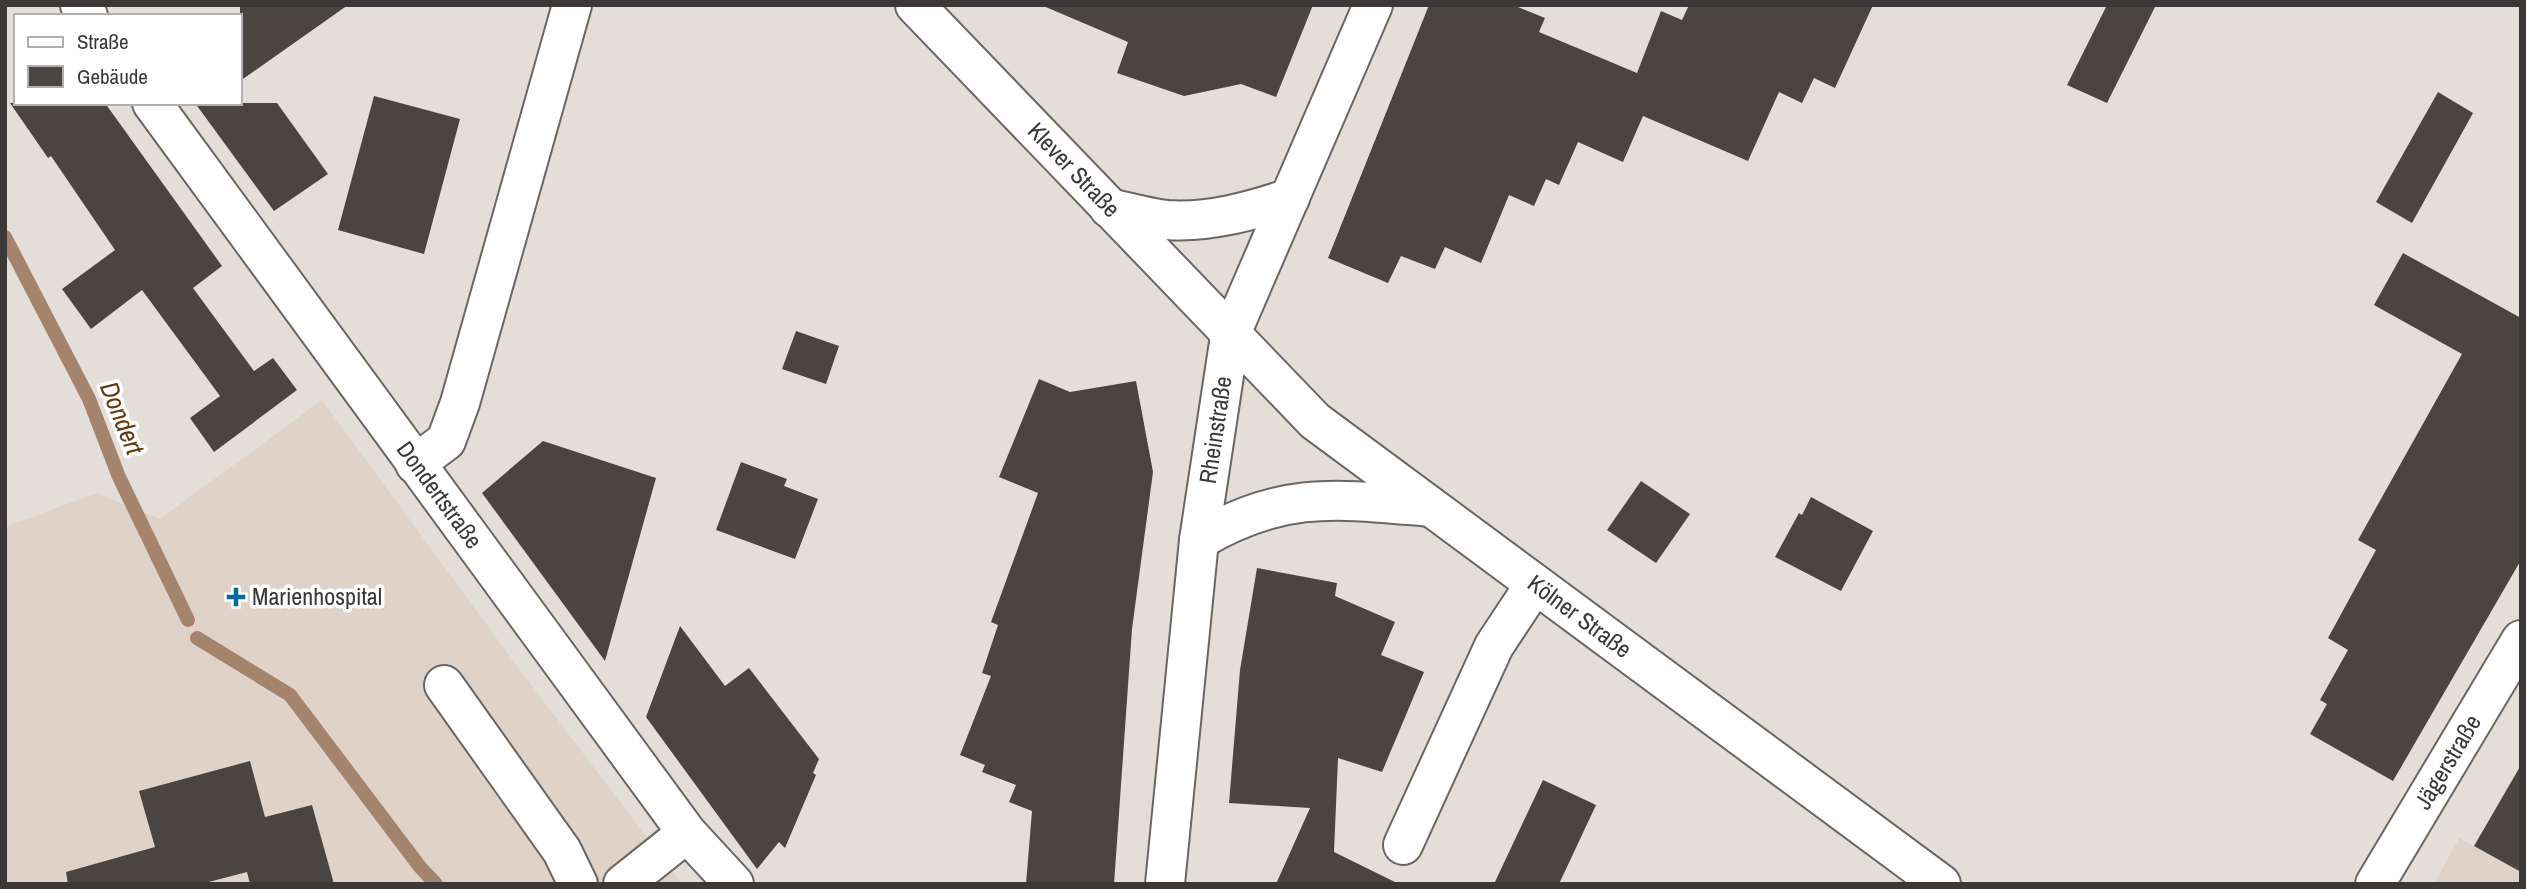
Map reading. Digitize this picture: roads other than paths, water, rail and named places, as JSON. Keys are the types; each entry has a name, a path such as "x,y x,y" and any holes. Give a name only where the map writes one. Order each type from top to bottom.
{"main road":[{"path":"415,464 446,441 460,403 572,5"},
{"name":"Klever Straße","path":"915,5 1230,336"},
{"name":"Rheinstraße","path":"1165,884 1199,540 1230,336 1373,5"},
{"name":"Dondertstraße","path":"153,105 687,834 734,884"},
{"path":"1109,208 1168,220 1203,219 1248,211 1290,198"},
{"name":"Kölner Straße","path":"1230,336 1315,421 1941,884"},
{"path":"1199,540 1231,522 1281,504 1332,499 1431,507"},
{"path":"1403,845 1494,646 1535,584"},
{"name":"Jägerstraße","path":"2375,884 2521,640"},
{"path":"444,685 562,851 578,884"},
{"path":"623,884 687,834"}],"waterway":[{"name":"Dondert","path":"5,237 89,399 119,477 188,620"},
{"name":"Dondert","path":"197,638 290,695 420,867 436,884"}],"place":[{"name":"Marienhospital","path":"236,597"}]}
